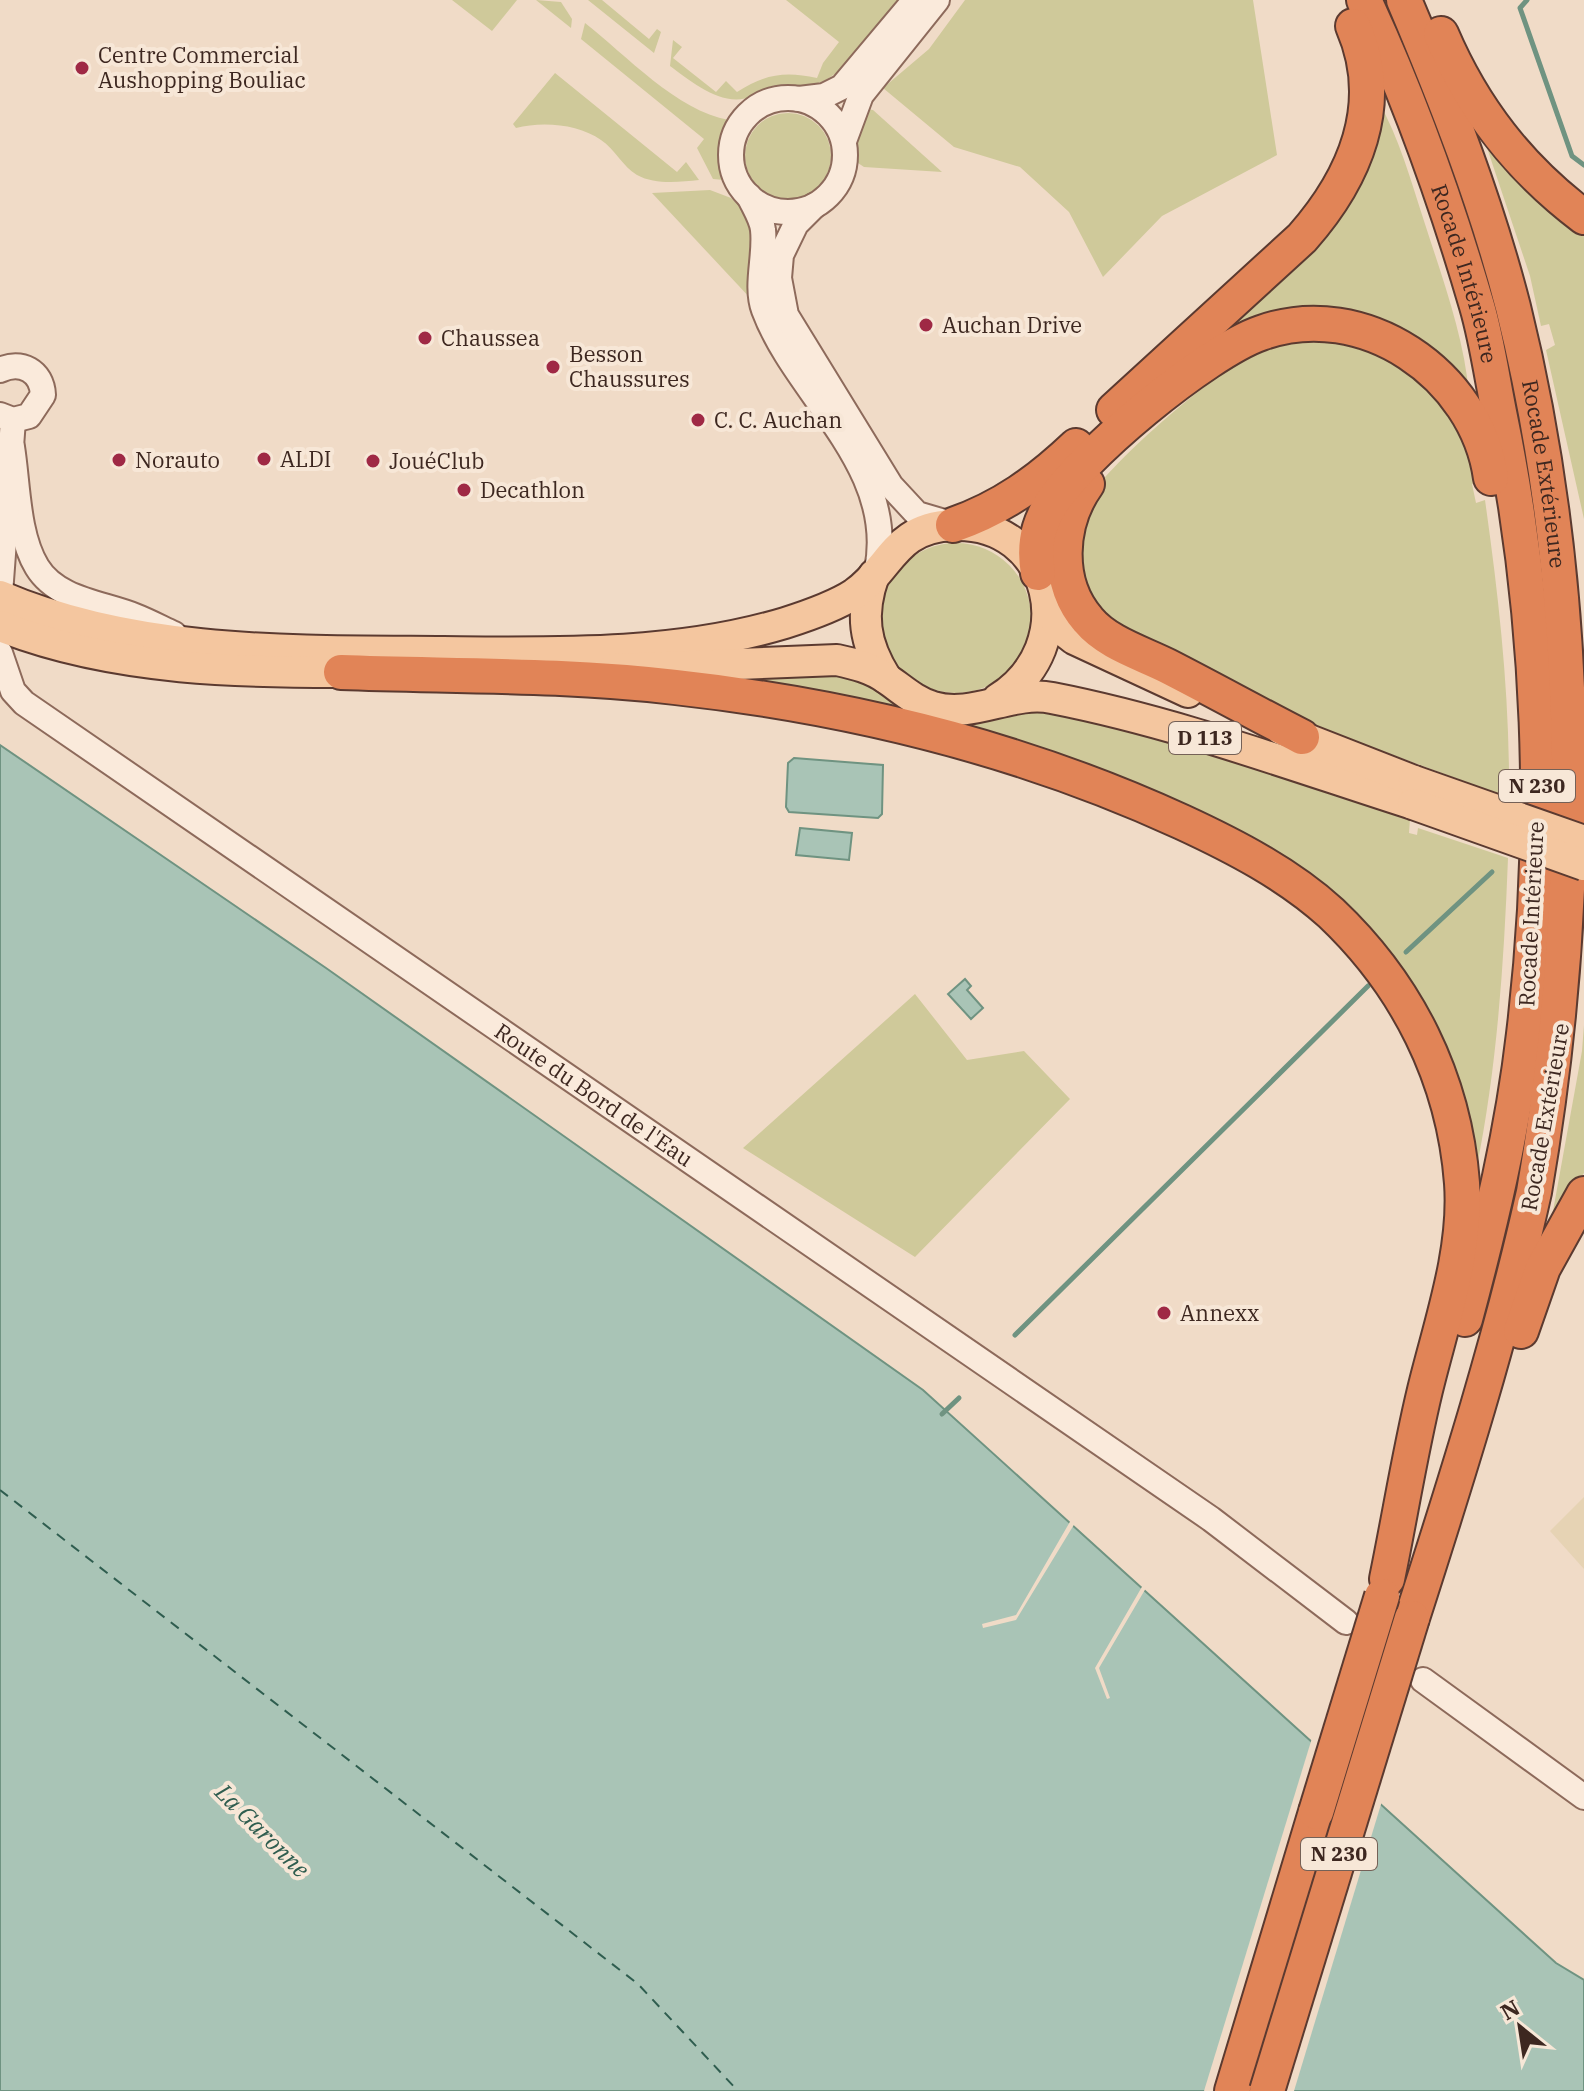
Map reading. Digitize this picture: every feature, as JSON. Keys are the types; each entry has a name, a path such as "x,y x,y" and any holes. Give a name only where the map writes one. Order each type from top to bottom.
{"highway":[{"path":"953,525 1004,503 1051,469 1302,238 1327,210 1349,174 1358,151 1367,97 1364,52 1342,0"},
{"name":"Rocade Intérieure","path":"1364,0 1420,138 1478,307 1509,461 1533,633 1537,788 1536,872 1524,1034 1498,1185 1444,1399 1385,1588"},
{"name":"Rocade Extérieure","path":"1404,0 1454,125 1513,303 1531,380 1546,453 1568,622 1581,826 1561,1032 1535,1189 1495,1345 1415,1609"},
{"path":"1426,0 1447,49 1482,114 1521,163 1584,217"},
{"path":"1043,589 1035,551 1039,529 1065,486 1145,410 1203,367 1261,333 1288,326 1325,325 1361,331 1391,342 1420,359 1462,401 1478,431 1489,464 1537,788"},
{"path":"1203,367 1096,471 1077,497 1065,537 1067,579 1082,611 1102,633 1302,737"},
{"path":"341,672 610,681 676,687 828,712 926,733 1010,755 1119,793 1275,871 1328,910 1366,949 1401,995 1426,1042 1446,1090 1462,1187 1446,1307 1424,1393 1385,1588"},
{"path":"1581,826 1584,757"},
{"path":"1415,1609 1511,1363 1543,1268 1584,1194"},
{"name":"N 230","path":"1232,2091 1385,1588"},
{"name":"N 230","path":"1267,2091 1415,1609"}],"main road":[{"path":"0,595 80,623 187,641 336,651 541,653 681,643 746,634 788,622 854,593 908,539 930,529 953,525 979,528 1003,537 1023,553 1043,589 1047,635 1037,663 1018,686 993,702 965,710 936,708 909,697 886,678 864,666 819,659 608,669 252,670 140,659 38,639 0,626"},
{"path":"876,571 866,599 864,627 871,654 886,678"},
{"name":"D 113","path":"1043,589 1060,628 1102,654 1302,737 1413,792 1584,865"},
{"name":"D 113","path":"993,702 1026,695 1095,707 1413,792 1581,826"}],"street":[{"path":"876,571 881,545 879,521 862,473 763,307 763,227 749,196 736,178 732,162 738,129 762,105 780,99 824,96 842,87 915,0"},
{"path":"844,141 861,95 937,0"},
{"path":"799,99 827,113 844,141 846,159 841,178 830,194 796,224 781,255 779,278 786,315 899,495 917,514 953,525"},
{"path":"749,196 777,211 796,212 814,206"},
{"path":"0,370 9,366 27,368 41,382 43,395 36,411 7,417 26,539 37,567 45,578 90,602 133,615 187,641"},
{"path":"0,477 12,447"},
{"path":"0,595 3,516 12,447"},
{"name":"Route du Bord de l'Eau","path":"0,653 13,691 24,703 1211,1519 1346,1622"},
{"path":"1423,1680 1584,1797"}],"shaded area":[{"path":"452,0 517,0 492,31"},
{"path":"536,0 561,2 572,19 571,28"},
{"path":"588,0 602,0 649,39 657,29 661,32 654,53"},
{"path":"786,0 899,0 851,59 829,78 818,83 775,86 753,96 730,99 708,92 670,66 673,40 682,47 673,58 716,92 726,81 737,92 757,81 776,76 817,78 823,63 839,42"},
{"path":"965,0 1253,0 1277,155 1162,216 1103,277 1069,212 1020,167 954,147 883,88 929,49"},
{"path":"585,23 671,94 710,115 729,120 720,145 724,180 713,179 697,148 704,139 581,39"},
{"path":"555,73 677,172 686,162 699,180 668,182 644,178 632,172 606,144 582,130 549,125 516,128 513,124"},
{"path":"1378,101 1404,160 1445,285 1462,350 1469,394 1445,367 1277,314 1243,322 1210,342 1254,297"},
{"path":"866,109 873,110 942,172 864,167 858,163 855,141"},
{"path":"788,113 812,120 824,132 831,156 824,180 812,192 788,199 764,192 752,180 745,156 752,132 764,120"},
{"path":"1480,127 1584,228 1584,519 1546,350 1555,345 1549,324 1541,326 1530,276"},
{"path":"710,190 731,198 754,220 752,300 652,193"},
{"path":"1301,339 1334,340 1400,360 1456,416 1481,481 1472,484 1476,503 1485,500 1503,648 1509,798 1304,722 1180,666 1083,604 1072,532 1082,506 1100,483 1178,408 1229,368 1261,350"},
{"path":"956,543 985,548 1009,565 1026,589 1031,618 1026,647 1009,671 985,688 956,693 927,688 903,671 886,647 881,618 886,589 903,565 927,548"},
{"path":"833,668 873,682 908,712 1015,705 1142,731 1410,819 1409,833 1417,835 1418,828 1508,858 1498,1015 1476,1171 1397,974 1152,798 696,681"},
{"path":"915,994 967,1060 1024,1051 1070,1099 915,1257 743,1148"},
{"path":"1584,1025 1584,1173 1551,1222 1582,1051"},
{"path":"1584,1497 1584,1569 1550,1531"}],"water":[{"name":"La Garonne","path":"0,745 326,968 923,1390 1556,1963 1584,1980 1584,2091 0,2091"},
{"path":"794,758 883,765 882,814 878,818 789,812 786,807 788,763"},
{"path":"800,828 852,833 849,860 796,855"},
{"path":"965,979 971,986 967,990 983,1008 971,1019 948,994"}],"pier":[{"path":"1071,1520 1075,1523 1016,1620 983,1628 982,1624 1016,1615"},
{"path":"1143,1585 1146,1588 1099,1668 1110,1698 1107,1699 1095,1668"},
{"path":"1312,1738 1382,1801 1294,2091 1204,2091"}],"waterway":[{"path":"1527,0 1520,8 1572,156 1584,165"},
{"path":"1406,952 1492,872"},
{"path":"1015,1335 1368,986"},
{"path":"942,1414 959,1398"}],"ferry route":[{"path":"0,1490 638,1984 738,2091"}],"place":[{"name":"Centre Commercial Aushopping Bouliac","path":"82,68"},
{"name":"Auchan Drive","path":"926,325"},
{"name":"Chaussea","path":"425,338"},
{"name":"Besson Chaussures","path":"553,367"},
{"name":"C. C. Auchan","path":"698,420"},
{"name":"ALDI","path":"264,459"},
{"name":"Norauto","path":"119,460"},
{"name":"JouéClub","path":"373,461"},
{"name":"Decathlon","path":"464,490"},
{"name":"Annexx","path":"1164,1313"}]}
